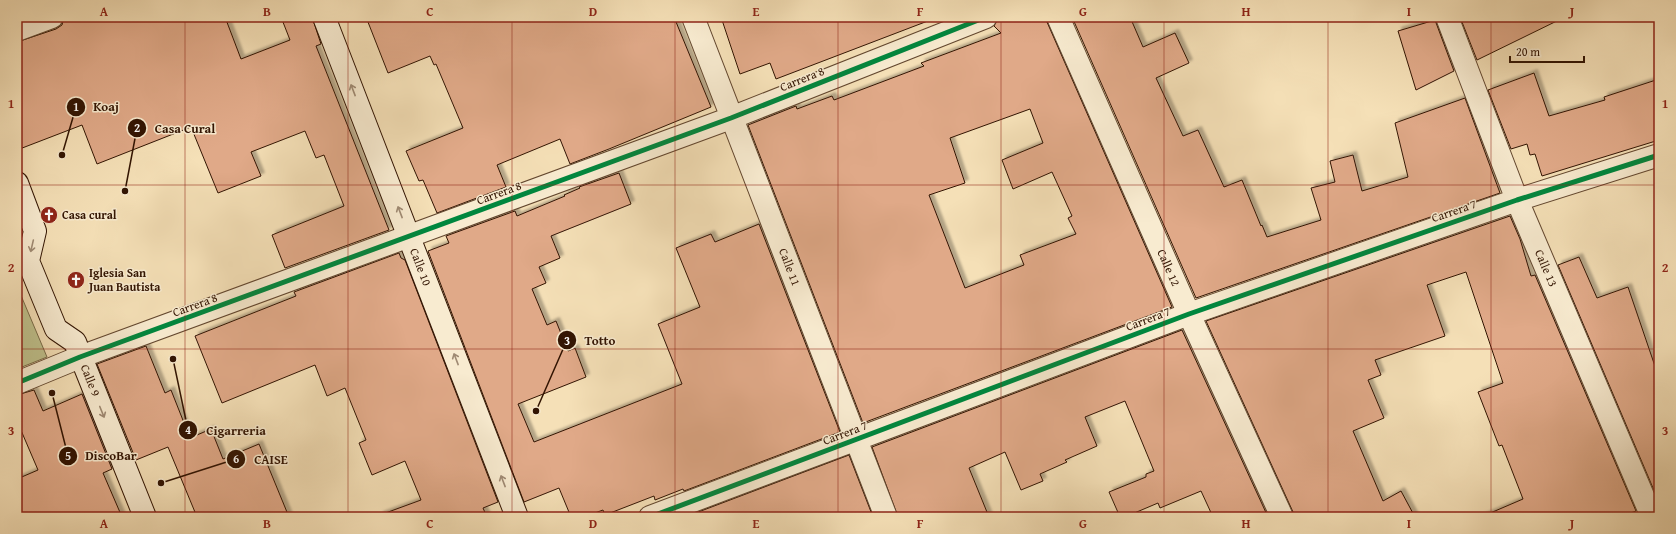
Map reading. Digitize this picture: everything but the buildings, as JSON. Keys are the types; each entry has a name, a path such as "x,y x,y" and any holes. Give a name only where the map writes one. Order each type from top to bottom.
{"street":[{"path":"17,30 52,17"},
{"name":"Calle 10","path":"324,17 517,517"},
{"name":"Calle 11","path":"694,17 855,440 886,517"},
{"name":"Carrera 8","path":"17,383 80,357 732,118 986,17"},
{"name":"Calle 12","path":"1058,17 1189,314 1282,517"},
{"name":"Calle 13","path":"1447,17 1517,200 1652,517"},
{"name":"Carrera 7","path":"650,517 1189,314 1517,200 1659,155"},
{"name":"Calle 9","path":"17,183 35,231 28,261 56,329 75,342 145,517"}],"green space":[{"path":"17,286 47,357 17,369"}],"cycle path":[{"path":"17,383 80,357 731,118 986,17"},
{"path":"650,517 1189,314 1517,200 1659,155"}],"place":[{"name":"Koaj","path":"62,155"},
{"name":"Casa Cural","path":"125,191"},
{"name":"Casa cural","path":"49,215"},
{"name":"Iglesia San Juan Bautista","path":"76,280"},
{"name":"Cigarreria","path":"173,359"},
{"name":"DiscoBar","path":"52,393"},
{"name":"Totto","path":"536,411"},
{"name":"CAISE","path":"161,483"}]}
